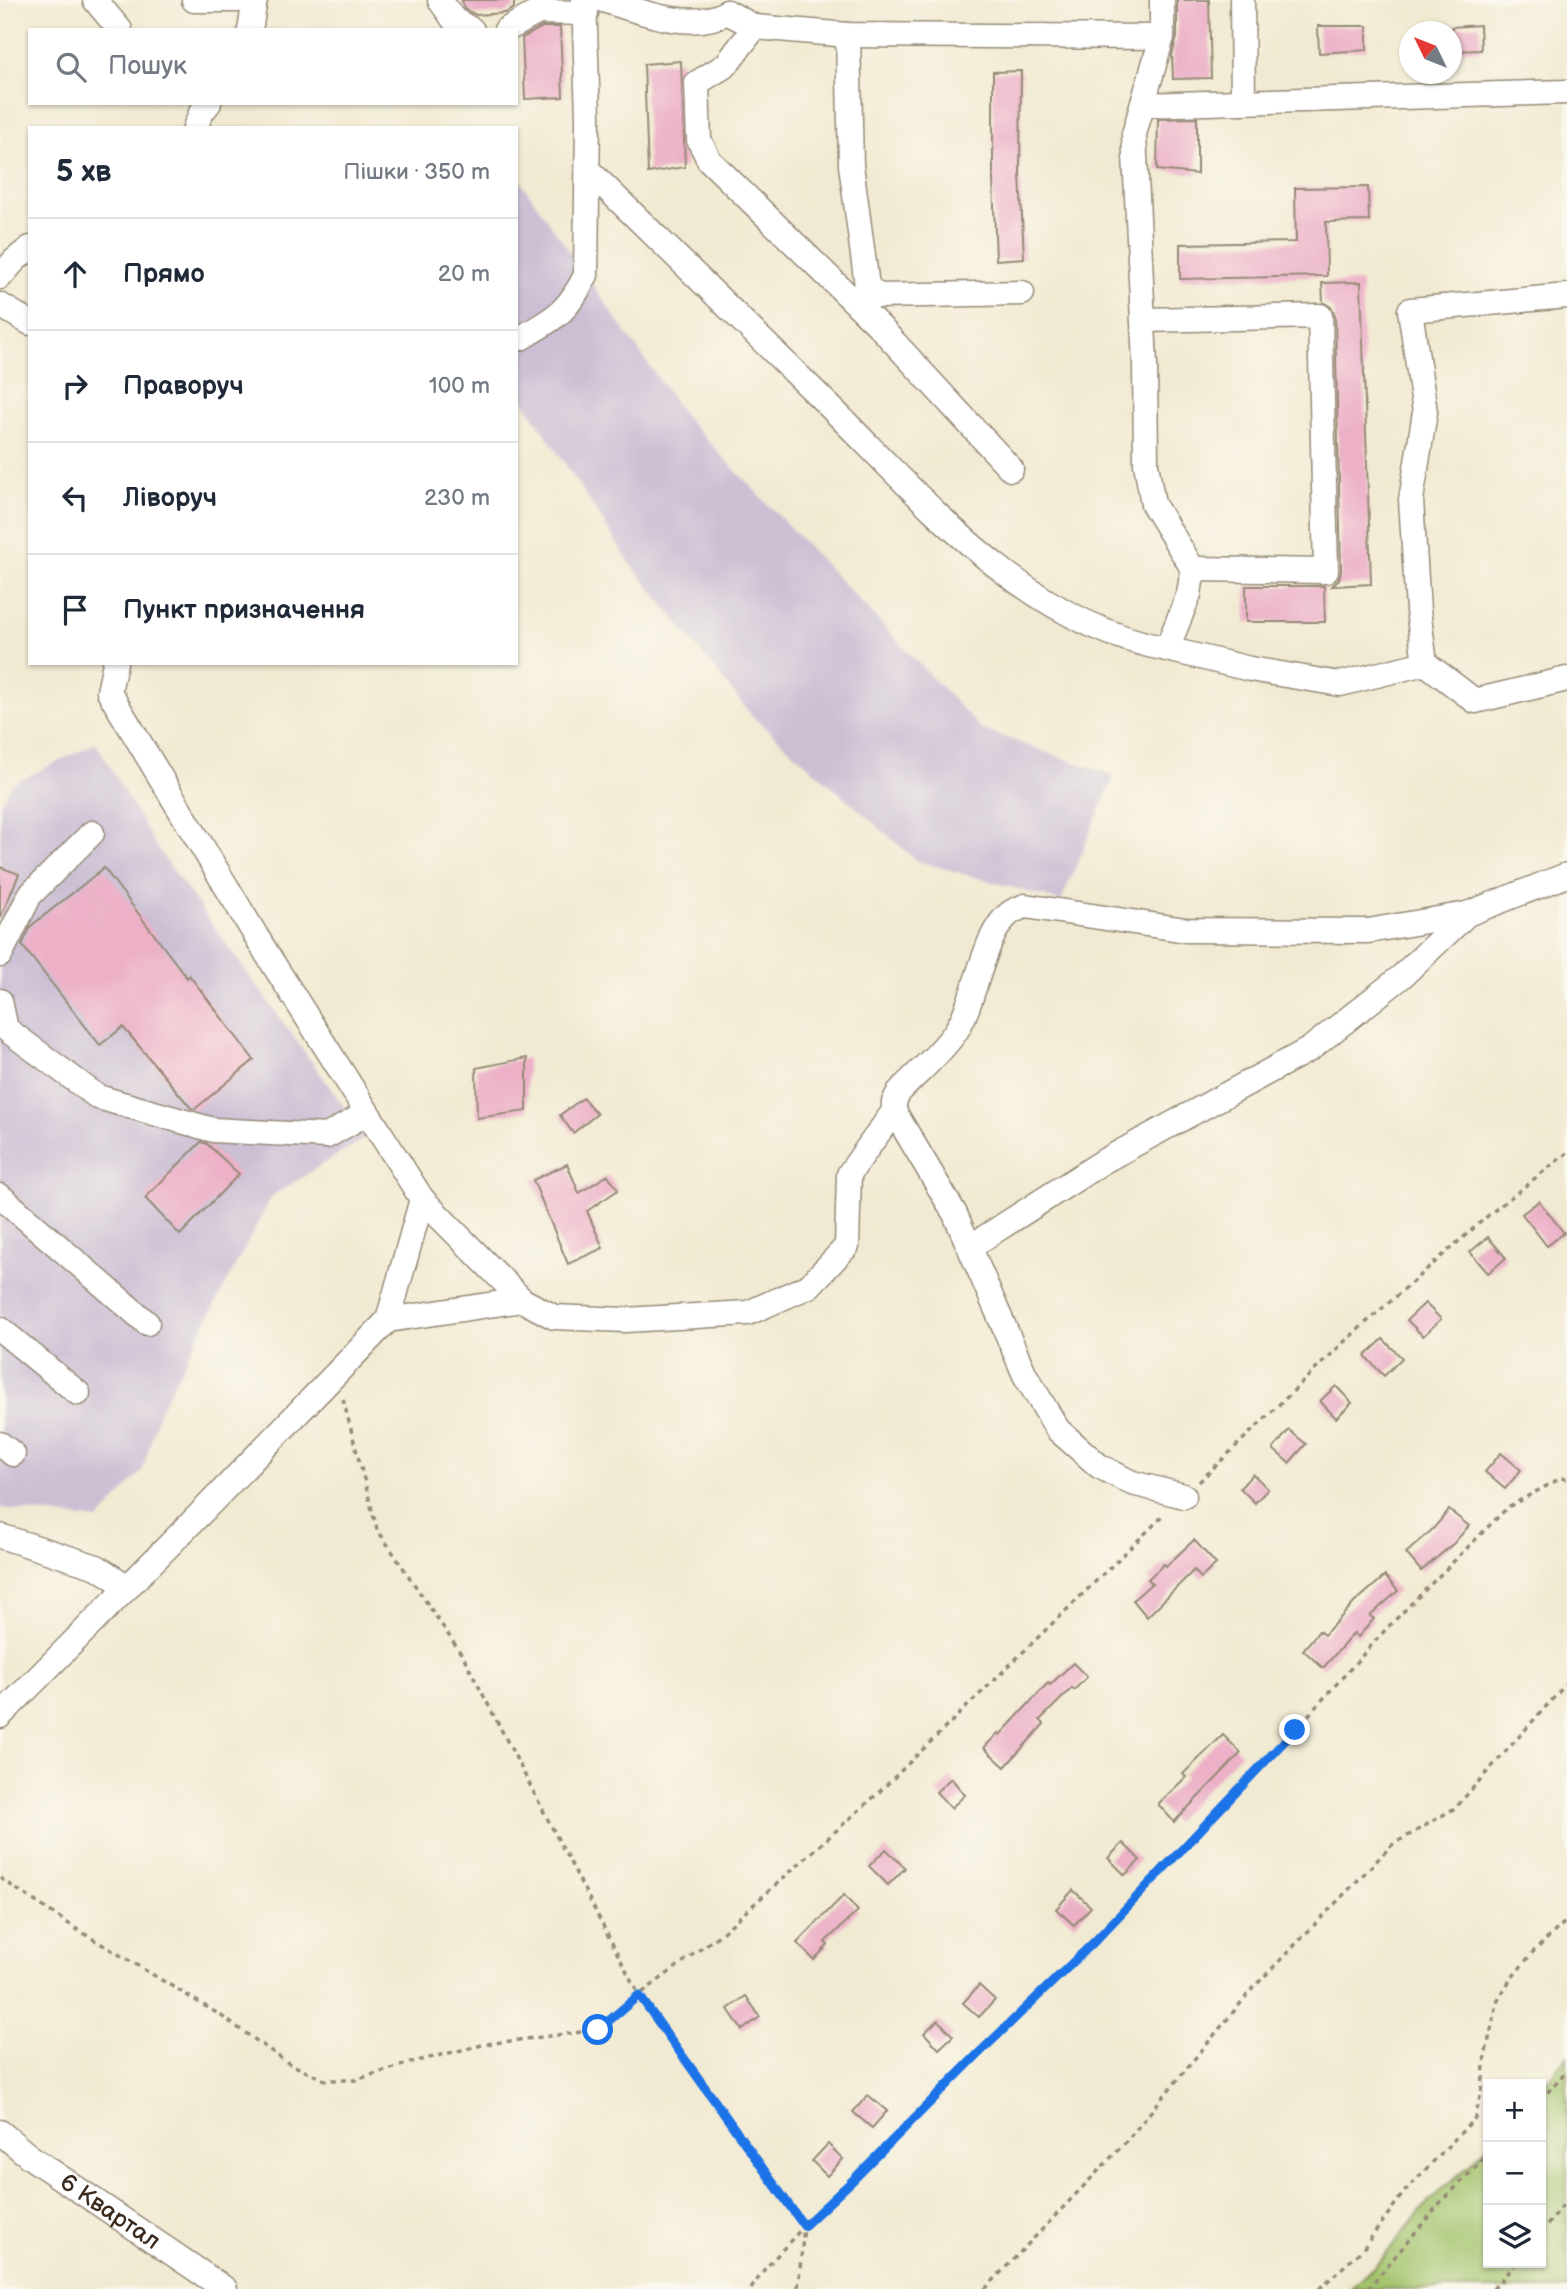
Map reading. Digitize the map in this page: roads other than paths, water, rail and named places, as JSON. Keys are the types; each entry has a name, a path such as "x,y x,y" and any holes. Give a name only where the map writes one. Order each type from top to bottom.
{"street":[{"path":"95,0 118,28"},
{"path":"194,0 238,0"},
{"path":"250,28 255,0"},
{"path":"440,0 454,20 468,28"},
{"path":"1162,0 1162,37 1134,134 1143,320 1146,464 1153,504 1193,569 1189,594 1167,649"},
{"path":"1242,0 1243,102"},
{"path":"510,28 538,12 591,4 660,17 702,21 718,17 727,6 755,27 848,35 1162,37"},
{"path":"521,338 561,314 575,297 586,275 591,4"},
{"path":"755,27 726,65 697,83 699,140 709,160 880,327 1011,469"},
{"path":"848,35 851,165 867,286 878,296 1021,293"},
{"path":"1142,105 1567,92"},
{"path":"589,171 914,491 999,569 1068,614 1137,643 1250,669 1340,684 1426,663"},
{"path":"0,278 28,250"},
{"path":"1567,296 1410,310 1425,412 1411,500 1418,610 1426,663 1475,701 1567,679"},
{"path":"0,305 28,322"},
{"path":"1143,320 1320,316 1326,571 1193,569"},
{"path":"115,665 108,692 267,954 422,1199 522,1300 554,1317 625,1320 748,1313 809,1286 847,1246 849,1174 894,1111"},
{"path":"0,955 30,895 92,833"},
{"path":"1184,1496 1132,1483 1099,1466 1058,1430 1025,1375 955,1214 894,1111 894,1102 899,1092 955,1033 1000,924 1011,912 1025,906 1186,930 1368,931 1468,914 1567,876"},
{"path":"970,1247 1104,1161 1310,1049 1401,977 1468,914"},
{"path":"0,1001 3,1033 98,1097 213,1130 327,1136 367,1112"},
{"path":"0,1196 147,1323"},
{"path":"0,1716 388,1320 422,1199"},
{"path":"388,1320 522,1300"},
{"path":"0,1329 78,1393"},
{"path":"0,1536 97,1567 128,1587"},
{"name":"6 Квартал","path":"0,2132 30,2157 225,2289"}]}
